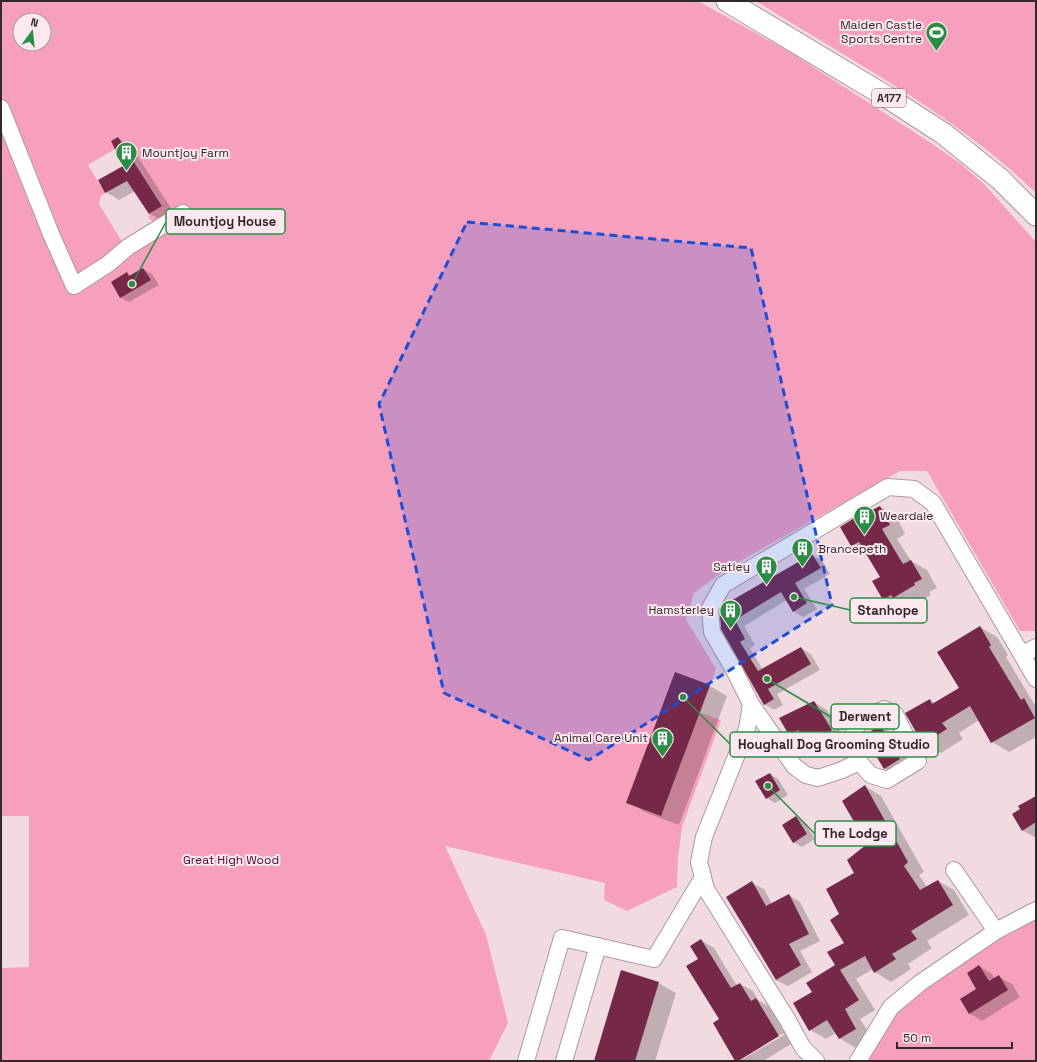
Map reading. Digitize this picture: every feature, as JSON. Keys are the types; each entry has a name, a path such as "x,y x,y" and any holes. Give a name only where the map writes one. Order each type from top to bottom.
{"main road":[{"name":"A177","path":"727,1 887,97 944,134 1000,179 1036,216"}],"lane":[{"path":"1,108 23,166 74,286 108,264 128,247 183,213"},
{"path":"859,762 842,770 818,778 806,775 794,766 751,704 734,670 712,632 710,608 723,585 888,487 914,489 933,503 1036,679"},
{"path":"1022,655 1036,647"},
{"path":"751,704 747,729 704,837 699,862 706,889 788,1019 803,1048 816,1061"},
{"path":"884,710 894,714 918,761 887,780 871,775 859,762 854,751 854,733 858,723 884,710"},
{"path":"954,870 996,931"},
{"path":"526,1061 562,938 654,959 703,877"},
{"path":"858,1061 891,1007 920,983 996,931 1036,910"},
{"path":"564,1061 598,946"}],"highlighted area":[{"path":"467,222 751,248 832,605 589,760 444,693 379,404"}],"green space":[{"name":"Great High Wood","path":"1,1 698,1 793,54 961,164 985,185 1036,242 1036,631 1020,631 927,471 900,471 728,568 694,593 686,619 716,669 700,713 721,720 682,827 678,858 677,887 627,911 604,900 605,883 445,846 486,935 508,1023 489,1061 1,1061 1,968 29,967 29,816 1,816","holes":["123,144 162,205 148,216 153,222 124,245 99,204 101,196 105,193 88,165"]},
{"name":"Maiden Castle Sports Centre","path":"756,1 1036,1 1036,193 1004,164 937,113 865,67"},
{"path":"1036,910 1036,1061 858,1061 891,1007"}],"building":[{"name":"Mountjoy Farm","path":"118,137 162,206 149,214 127,181 105,193 98,180 123,166 111,141"},
{"path":"143,268 151,280 120,298 111,282 127,272 129,276"},
{"path":"880,506 890,525 882,529 903,564 911,560 922,579 893,598 891,595 883,600 872,581 880,577 859,542 851,546 840,527 869,509 870,511"},
{"path":"812,554 821,568 795,583 807,603 793,612 781,592 735,620 745,639 740,642 758,671 801,647 811,664 768,689 774,699 764,705 721,629 720,616 727,613 722,606"},
{"path":"980,626 991,645 989,647 1021,700 1024,698 1035,718 991,743 970,706 942,723 947,729 923,744 905,713 930,699 932,704 959,688 937,652"},
{"name":"Animal Care Unit","path":"675,672 710,685 661,816 626,803"},
{"path":"814,701 832,730 807,745 798,730 789,735 779,718"},
{"path":"880,725 900,759 884,769 864,736"},
{"path":"770,773 780,790 766,799 755,781"},
{"path":"865,785 908,862 904,866 920,890 938,880 953,905 911,931 917,939 892,954 896,959 874,973 865,956 840,970 859,1000 845,1009 856,1029 839,1039 827,1020 809,1031 793,1003 812,992 806,983 835,965 827,952 844,943 830,920 839,914 826,889 854,873 847,860 867,844 842,801"},
{"path":"1036,796 1036,822 1022,831 1012,814 1020,809 1018,806"},
{"path":"796,816 807,834 793,843 782,825"},
{"path":"752,881 766,906 789,894 809,934 789,944 801,965 776,980 726,897"},
{"path":"701,939 731,988 740,983 751,1001 756,998 779,1036 738,1061 735,1061 713,1023 719,1019 686,966 698,959 690,946"},
{"path":"979,965 989,981 999,975 1008,990 969,1014 960,999 976,989 967,973"},
{"path":"621,970 659,982 635,1061 594,1061"}],"place":[{"name":"Maiden Castle Sports Centre","path":"937,52"},
{"name":"Mountjoy Farm","path":"126,172"},
{"name":"Mountjoy House","path":"132,284"},
{"name":"Weardale","path":"865,536"},
{"name":"Brancepeth","path":"802,568"},
{"name":"Satley","path":"766,586"},
{"name":"Stanhope","path":"794,597"},
{"name":"Hamsterley","path":"730,630"},
{"name":"Derwent","path":"767,679"},
{"name":"Houghall Dog Grooming Studio","path":"683,697"},
{"name":"Animal Care Unit","path":"663,758"},
{"name":"The Lodge","path":"768,786"}]}
